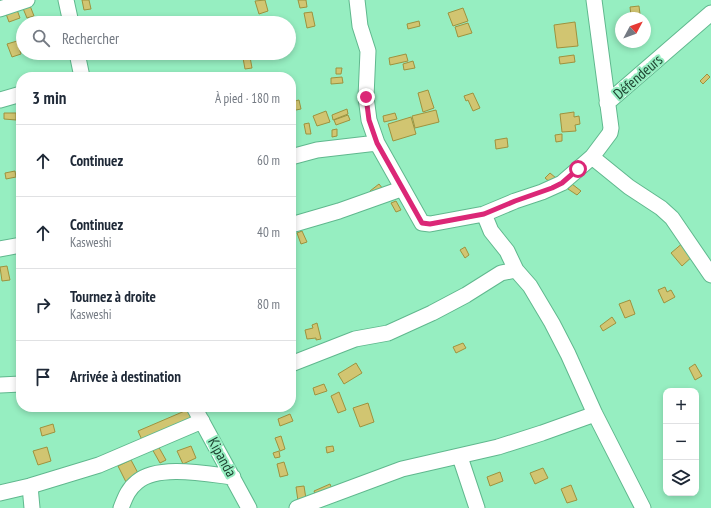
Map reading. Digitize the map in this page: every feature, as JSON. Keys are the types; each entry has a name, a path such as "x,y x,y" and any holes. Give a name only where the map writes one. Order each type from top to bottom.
{"street":[{"path":"0,9 27,0"},
{"path":"66,0 69,16"},
{"path":"357,0 360,26 368,51 366,97 369,120 377,143 401,189 422,223 430,224 484,214 562,183 592,156 611,131 608,103"},
{"name":"Défendeurs","path":"594,0 608,103"},
{"name":"Défendeurs","path":"608,103 711,13"},
{"path":"78,60 81,72"},
{"path":"0,100 16,95"},
{"path":"296,156 317,150 377,143"},
{"path":"592,156 630,187 666,212 672,218 711,275"},
{"path":"296,223 339,211 401,189"},
{"path":"484,214 491,231 507,251 516,270 530,286 552,323 568,354 595,414 643,508"},
{"path":"0,249 16,246"},
{"path":"296,362 355,339 388,333 432,313 466,295 501,273 516,270"},
{"path":"0,385 16,384"},
{"name":"Kipanda","path":"197,412 249,508"},
{"path":"297,508 402,469 498,447 595,414"},
{"path":"0,494 99,465 202,421"},
{"path":"460,456 477,508"},
{"path":"121,508 129,490 133,485 155,473 195,473 233,477"},
{"path":"30,486 32,508"}],"building":[{"path":"82,0 89,0 91,9 84,10"},
{"path":"265,0 268,11 259,14 255,1"},
{"path":"298,0 306,0 307,7 300,8"},
{"path":"29,3 34,16 26,16 22,6"},
{"path":"639,6 640,12 631,12 630,7"},
{"path":"16,7 19,16 16,16 16,19 9,22 5,11"},
{"path":"463,8 468,21 453,26 448,13"},
{"path":"312,12 315,26 307,28 304,13"},
{"path":"419,21 420,26 408,29 407,24"},
{"path":"575,22 578,46 557,48 554,25"},
{"path":"468,23 472,33 458,37 455,27"},
{"path":"16,41 16,56 12,57 7,44"},
{"path":"406,54 408,61 390,65 389,58"},
{"path":"574,55 575,62 560,64 559,57"},
{"path":"243,60 251,60 252,68 245,69"},
{"path":"413,61 415,68 404,70 403,64"},
{"path":"336,68 342,68 341,74 336,74"},
{"path":"707,74 710,77 703,84 700,81"},
{"path":"342,77 343,83 331,84 331,78"},
{"path":"428,90 434,108 423,112 418,93"},
{"path":"473,93 480,108 473,111 468,100 466,101 464,96"},
{"path":"299,100 301,109 296,110 296,101"},
{"path":"347,109 348,114 333,120 332,115"},
{"path":"436,110 439,122 415,128 412,116"},
{"path":"326,111 330,122 317,126 313,116"},
{"path":"574,112 574,117 579,116 580,124 575,125 576,131 562,132 560,114"},
{"path":"4,113 16,113 16,120 4,119"},
{"path":"395,113 397,119 384,122 383,116"},
{"path":"348,115 350,120 336,125 334,120"},
{"path":"411,117 416,134 393,141 388,124"},
{"path":"309,123 311,134 306,134 304,124"},
{"path":"337,129 337,136 332,137 332,130"},
{"path":"562,134 562,141 556,142 555,135"},
{"path":"507,138 508,147 496,149 495,140"},
{"path":"15,171 16,177 6,179 5,173"},
{"path":"550,173 556,178 551,183 545,178"},
{"path":"379,184 383,189 373,196 370,191"},
{"path":"572,184 581,191 577,195 568,189"},
{"path":"396,201 401,210 396,212 391,203"},
{"path":"302,231 307,242 301,244 297,233"},
{"path":"684,242 695,254 682,266 671,253"},
{"path":"465,247 469,255 465,258 460,250"},
{"path":"7,266 10,280 2,281 0,267"},
{"path":"665,287 667,292 671,290 675,297 664,303 658,290"},
{"path":"630,300 635,314 625,318 619,304"},
{"path":"612,317 616,323 603,331 600,326"},
{"path":"317,323 321,339 307,339 305,330 313,328 312,325"},
{"path":"463,343 466,348 456,353 453,347"},
{"path":"356,363 362,373 344,384 338,374"},
{"path":"695,364 702,376 695,380 689,368"},
{"path":"324,384 327,391 315,395 313,388"},
{"path":"339,392 346,410 338,413 331,396"},
{"path":"368,403 374,422 360,427 353,408"},
{"path":"182,412 188,412 192,420 142,440 138,431"},
{"path":"290,414 293,421 280,426 278,419"},
{"path":"53,424 55,432 42,436 40,428"},
{"path":"281,436 285,449 280,451 275,438"},
{"path":"157,444 166,460 160,463 151,447"},
{"path":"191,446 196,458 183,464 177,451"},
{"path":"333,446 334,451 327,453 326,447"},
{"path":"47,447 51,461 38,465 33,451"},
{"path":"279,451 280,457 275,458 273,453"},
{"path":"131,460 139,475 126,482 118,466"},
{"path":"284,462 288,475 280,477 277,464"},
{"path":"543,468 548,478 535,484 530,473"},
{"path":"500,472 503,481 490,486 487,477"},
{"path":"330,484 332,489 316,496 314,491"},
{"path":"571,485 577,500 567,503 561,489"},
{"path":"304,486 306,499 298,501 296,487"}],"route":[{"path":"366,97 369,120 377,143 392,169 401,189 422,223 430,224 484,214 552,188 562,183 578,169"}]}
